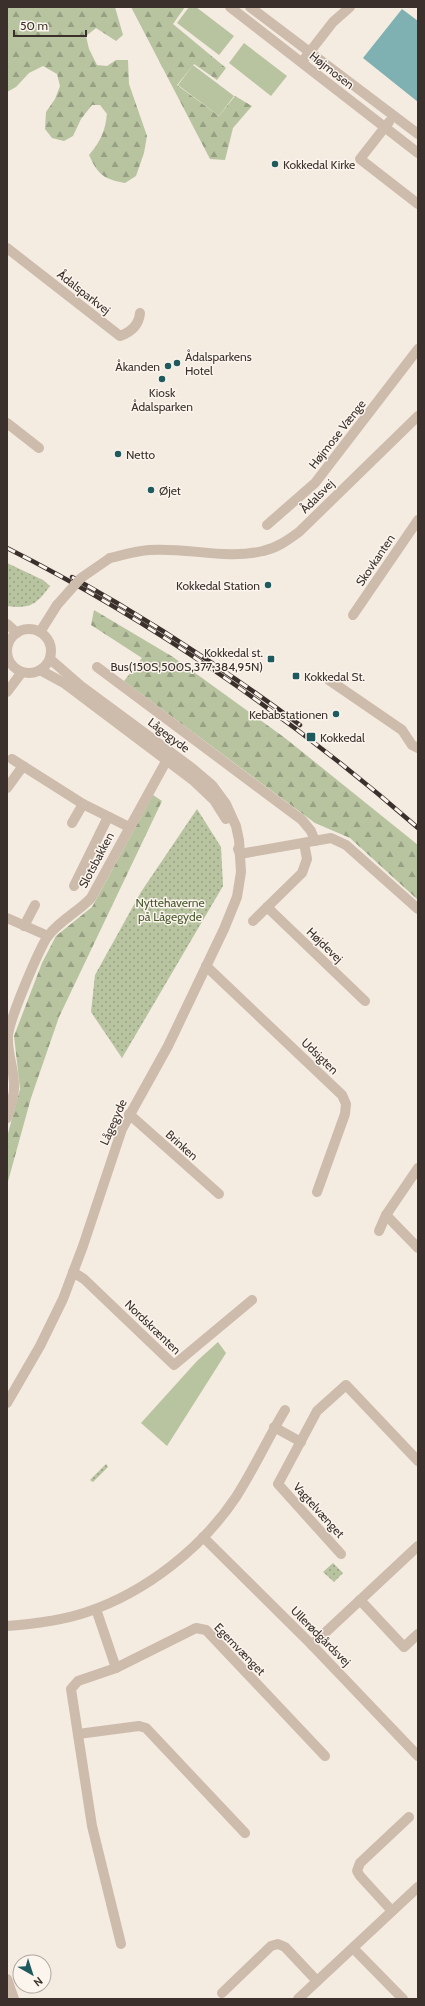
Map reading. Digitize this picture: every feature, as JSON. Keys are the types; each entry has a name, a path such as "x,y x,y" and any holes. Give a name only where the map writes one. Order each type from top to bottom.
{"street":[{"name":"Højmosen","path":"230,7 418,153"},
{"name":"Højmosen","path":"250,7 418,134"},
{"path":"301,62 333,22 350,7"},
{"path":"394,116 360,159 418,204"},
{"name":"Ådalsparkvej","path":"7,248 120,336 129,332 139,320 140,313"},
{"name":"Højmose Vænge","path":"267,526 315,483 418,349"},
{"name":"Ådalsvej","path":"40,632 57,605 81,578 110,558 132,552 151,550 245,555 265,551 280,545 299,532 418,416"},
{"path":"7,423 39,448"},
{"name":"Skovkanten","path":"353,615 418,520"},
{"path":"7,624 17,633"},
{"path":"29,629 40,632 50,644 50,659 40,670 30,673 9,669 7,644 17,633 29,629"},
{"name":"Lågegyde","path":"50,659 169,757 214,800 226,819 240,854"},
{"name":"Lågegyde","path":"97,667 302,820 311,831 307,859 302,873 253,921"},
{"name":"Lågegyde","path":"7,1403 46,1333 73,1272 119,1137 129,1114 168,1046 206,966 237,897 241,872 240,840 232,817 217,791 200,774 169,757 64,683 40,670"},
{"path":"7,692 22,672"},
{"path":"329,680 402,730 412,745 418,748"},
{"name":"Slotsbakken","path":"7,1118 14,1088 7,1037 13,1017 38,956 48,936 58,925 83,907 91,898 169,757"},
{"name":"Slotsbakken","path":"12,760 83,804 129,827"},
{"path":"7,788 23,766"},
{"path":"72,824 83,804"},
{"name":"Slotsbakken","path":"74,886 108,817"},
{"path":"240,854 331,838 346,845 418,909"},
{"path":"24,926 35,905"},
{"name":"Højdevej","path":"268,907 365,1001"},
{"path":"7,918 48,936"},
{"name":"Udsigten","path":"206,966 342,1095 346,1104 345,1114 317,1192"},
{"name":"Brinken","path":"129,1114 219,1194"},
{"path":"379,1231 386,1215 418,1168"},
{"path":"386,1215 418,1248"},
{"name":"Nordskrænten","path":"73,1272 84,1278 174,1366 252,1300"},
{"name":"Vagtelvænget","path":"340,1554 278,1484 317,1411 346,1385 418,1461"},
{"path":"7,1626 44,1623 96,1609 148,1581 173,1564 203,1537 236,1496 285,1410"},
{"path":"274,1427 301,1442"},
{"name":"Ullerødgårdsvej","path":"203,1537 417,1752"},
{"path":"312,1645 418,1546"},
{"path":"360,1600 404,1647 418,1634"},
{"path":"96,1609 116,1668"},
{"name":"Egernvænget","path":"121,1944 92,1826 71,1689 78,1681 116,1668 196,1628 206,1630 325,1756"},
{"path":"78,1734 139,1726 146,1728 245,1833"},
{"path":"392,1911 360,1876 357,1870 360,1863 409,1817"},
{"path":"298,1999 418,1887"},
{"path":"222,1993 271,1946 278,1944 285,1947 317,1981"},
{"path":"353,1948 403,1999"},
{"path":"7,1979 14,1999"}],"green space":[{"path":"7,7 115,7 123,35 116,41 96,28 86,36 89,49 97,65 107,66 116,60 128,60 129,84 147,136 144,153 136,176 125,183 112,180 102,175 92,162 89,155 101,136 105,126 107,114 100,105 92,105 81,119 73,136 64,141 52,138 45,129 46,112 55,99 60,86 57,74 43,66 29,73 16,87 7,92"},
{"path":"131,7 185,7 173,24 226,68 217,80 194,64 177,85 219,116 235,96 252,106 233,128 225,160 210,159"},
{"path":"189,7 196,7 234,36 219,55 177,23"},
{"path":"244,43 287,76 271,96 229,63"},
{"path":"193,65 234,96 219,116 178,85"},
{"path":"7,563 43,580 50,586 41,598 27,606 7,606"},
{"path":"94,610 173,657 285,738 418,845 418,900 350,838 315,823 124,681 142,658 91,625"},
{"path":"153,795 162,801 59,1017 31,1098 7,1185 7,1137 20,1089 14,1036 42,963 56,936 92,907"},
{"name":"Nyttehaverne på Lågegyde","path":"197,809 221,847 223,886 122,1058 91,1012 95,975 141,892"},
{"path":"218,1342 226,1353 167,1446 141,1423 197,1361"},
{"path":"106,1464 108,1467 93,1482 90,1480"},
{"path":"333,1563 343,1573 334,1582 323,1572"}],"water":[{"path":"402,9 418,21 418,102 363,58"}],"railway":[{"path":"7,548 61,577 169,640 221,675 323,749 418,828"},
{"path":"72,577 131,611 188,647 245,685 300,725"}],"place":[{"name":"Kokkedal Kirke","path":"275,164"},
{"name":"Ådalsparkens Hotel","path":"177,363"},
{"name":"Åkanden","path":"168,366"},
{"name":"Kiosk Ådalsparken","path":"162,379"},
{"name":"Netto","path":"118,454"},
{"name":"Øjet","path":"151,490"},
{"name":"Kokkedal Station","path":"268,585"},
{"name":"Kokkedal st. Bus(150S,500S,377,384,95N)","path":"271,659"},
{"name":"Kokkedal St.","path":"296,676"},
{"name":"Kebabstationen","path":"336,714"},
{"name":"Kokkedal","path":"311,737"}]}
